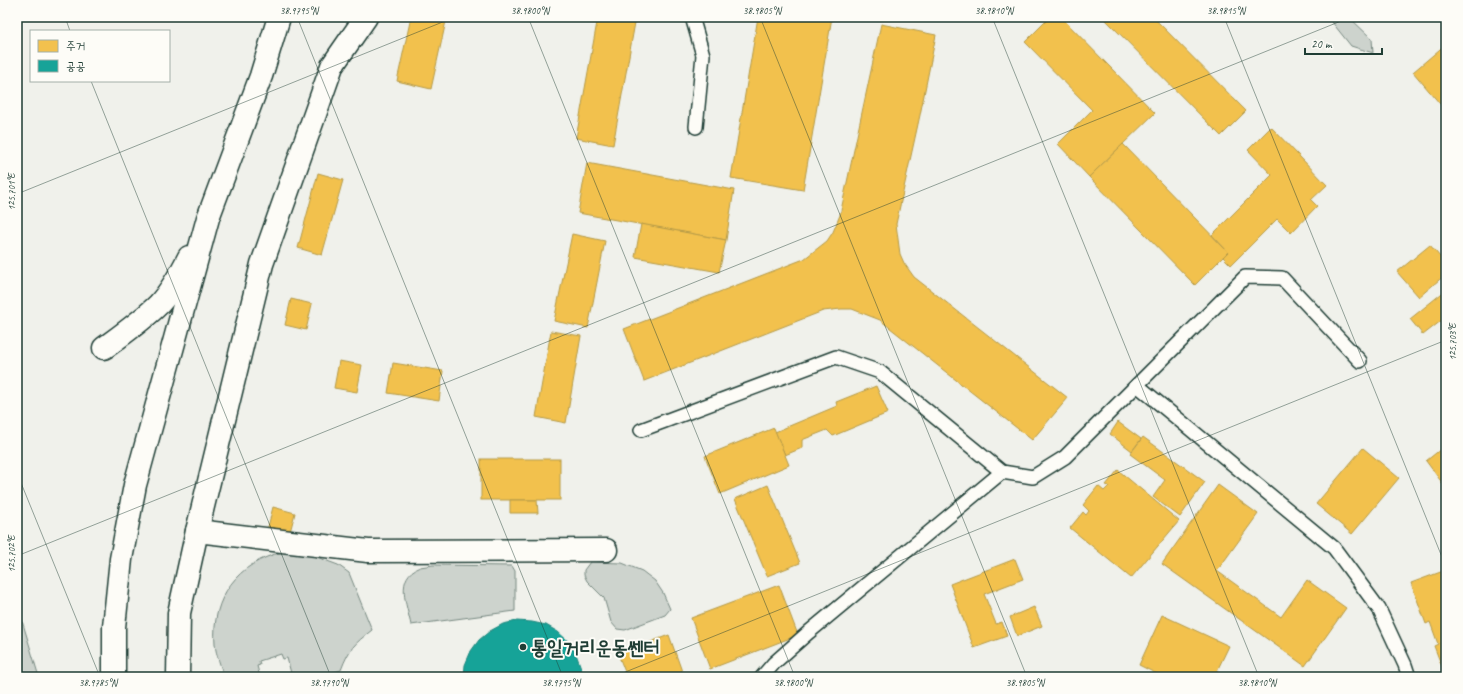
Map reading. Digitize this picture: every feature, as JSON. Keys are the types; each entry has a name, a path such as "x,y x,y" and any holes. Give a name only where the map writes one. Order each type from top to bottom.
{"street":[{"path":"114,677 114,627 121,559 135,485 208,218 261,76 279,17"},
{"path":"178,677 179,613 197,531 262,264 332,66 366,17"},
{"path":"104,348 160,303 182,271 208,218"},
{"path":"197,531 368,551 606,550"}],"lane":[{"path":"692,17 703,55 696,127"},
{"path":"641,430 836,357 880,372 1002,472 1033,477 1065,457 1245,277 1282,278 1360,361"},
{"path":"1137,385 1334,548 1379,609 1409,677"},
{"path":"762,677 774,663 809,632 1002,472"}],"shaded area":[{"path":"1328,17 1349,17 1372,39 1373,53 1351,46"},
{"path":"283,552 314,556 338,565 349,573 372,630 353,647 341,670 319,677 292,677 287,658 283,659 281,654 259,661 260,665 257,666 260,677 224,677 217,656 215,644 215,627 223,597 231,584 241,573 253,564 267,557"},
{"path":"590,562 622,563 642,571 655,581 663,593 670,609 665,615 625,630 617,629 611,622 604,598 587,581 584,575 584,570"},
{"path":"433,565 512,566 515,571 515,611 411,625 404,592 407,577 420,567"},
{"path":"17,604 39,677 17,677"}],"building: 주거":[{"path":"411,17 428,17 446,21 431,89 397,81"},
{"path":"598,17 636,17 613,145 576,138"},
{"path":"758,17 832,17 803,190 731,178"},
{"path":"1050,17 1061,17 1155,113 1089,177 1058,144 1092,110 1025,42"},
{"path":"1103,17 1153,17 1246,111 1221,136"},
{"path":"881,24 936,35 896,224 900,254 904,263 914,277 1068,398 1032,440 880,320 852,309 823,311 644,381 624,329 804,259 827,241 833,232 840,215"},
{"path":"1446,44 1446,111 1413,72"},
{"path":"1271,127 1327,185 1311,200 1317,206 1291,233 1277,219 1231,265 1223,257 1228,252 1212,235 1272,175 1248,150"},
{"path":"1123,144 1228,252 1195,285 1089,177"},
{"path":"587,163 734,190 726,240 578,213"},
{"path":"318,173 343,180 322,255 298,248"},
{"path":"641,224 726,240 719,272 635,257"},
{"path":"572,234 605,241 588,328 554,321"},
{"path":"1430,245 1446,264 1446,274 1419,297 1397,272"},
{"path":"1446,290 1446,317 1423,335 1410,319"},
{"path":"291,299 312,304 306,330 285,325"},
{"path":"551,331 581,336 566,423 536,417"},
{"path":"339,361 362,365 357,392 334,388"},
{"path":"393,363 443,371 439,401 388,393"},
{"path":"876,386 888,413 833,436 827,430 802,440 802,448 785,455 775,432 837,406 836,402"},
{"path":"1118,422 1141,439 1132,451 1110,434"},
{"path":"774,428 789,465 720,494 705,456"},
{"path":"1143,437 1205,482 1180,517 1153,497 1165,480 1130,454"},
{"path":"1446,445 1446,488 1426,461"},
{"path":"1363,448 1399,478 1352,534 1316,504"},
{"path":"481,459 560,459 560,500 481,500"},
{"path":"1118,470 1179,521 1131,578 1070,528 1083,512 1086,515 1089,511 1083,505 1098,486 1104,491 1109,486 1106,485"},
{"path":"768,485 800,563 767,576 735,499"},
{"path":"1218,485 1258,514 1217,571 1281,617 1307,580 1346,608 1305,666 1162,564"},
{"path":"510,500 537,500 538,513 510,513"},
{"path":"273,507 295,513 290,532 268,527"},
{"path":"1015,559 1023,579 984,594 996,624 1002,622 1007,636 974,648 950,584"},
{"path":"1446,570 1446,677 1434,646 1438,644 1430,622 1426,624 1411,583"},
{"path":"779,585 798,635 710,669 691,618"},
{"path":"1034,607 1042,626 1017,636 1010,617"},
{"path":"1162,615 1229,646 1214,677 1163,677 1139,665"},
{"path":"669,635 684,677 627,677 618,654"}],"building: 공공":[{"name":"통일거리운동쎈터","path":"517,621 546,625 558,632 569,642 576,654 581,668 582,677 464,677 465,665 471,651 479,640 490,631 503,624"}],"place":[{"name":"통일거리운동쎈터","path":"523,647"}]}
